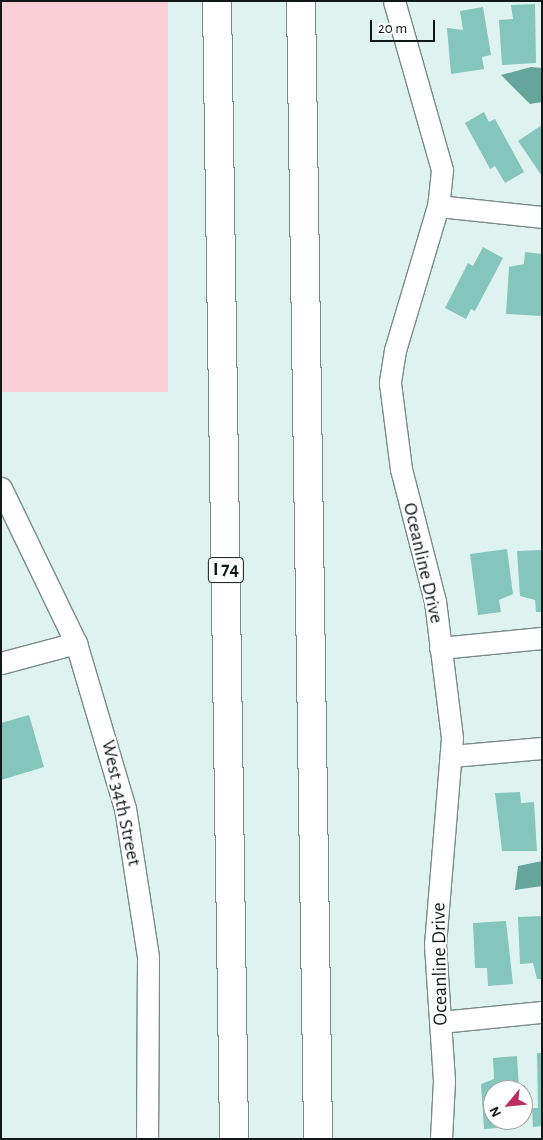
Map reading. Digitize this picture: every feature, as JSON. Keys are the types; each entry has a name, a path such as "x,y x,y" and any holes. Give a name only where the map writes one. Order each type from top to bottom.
{"highway":[{"name":"I 74","path":"217,1 234,1139"},
{"path":"300,1 318,1139"}],"street":[{"name":"Oceanline Drive","path":"394,1 439,154 438,206 394,350 390,383 401,469 436,601 452,756 435,945 441,1022 441,1139"},
{"path":"438,206 542,218"},
{"name":"West 34th Street","path":"1,488 76,643 118,776 140,893 150,989 147,1139"},
{"path":"440,648 542,638"},
{"path":"1,663 76,643"},
{"path":"452,756 542,748"},
{"path":"441,1022 542,1012"}],"shaded area":[{"path":"1,1 168,1 168,392 1,392"}],"water":[{"path":"531,67 542,68 542,102 530,104 501,75"},
{"path":"542,861 542,886 515,890 518,866"}],"building":[{"path":"535,4 536,63 502,65 499,20 513,19 511,5"},
{"path":"483,7 491,55 482,57 484,69 451,74 447,28 463,30 460,11"},
{"path":"484,112 489,122 495,119 524,172 505,183 495,166 490,169 465,123"},
{"path":"542,125 542,176 518,141"},
{"path":"483,247 503,258 475,311 471,309 466,319 445,308 468,263 473,266"},
{"path":"525,252 542,254 542,316 506,314 509,267 524,264"},
{"path":"507,549 513,594 499,600 501,612 478,615 470,554"},
{"path":"542,550 542,612 536,612 535,600 520,596 517,551"},
{"path":"29,715 44,767 1,780 1,723"},
{"path":"520,792 521,803 534,802 537,851 502,851 495,793"},
{"path":"542,916 542,979 537,979 533,963 520,964 518,917"},
{"path":"506,921 513,984 488,986 487,968 475,968 473,923"},
{"path":"537,1053 542,1053 542,1126 533,1127 533,1108 538,1108"},
{"path":"517,1056 518,1080 491,1080 494,1079 493,1058"},
{"path":"483,1083 483,1114 481,1084"}]}
